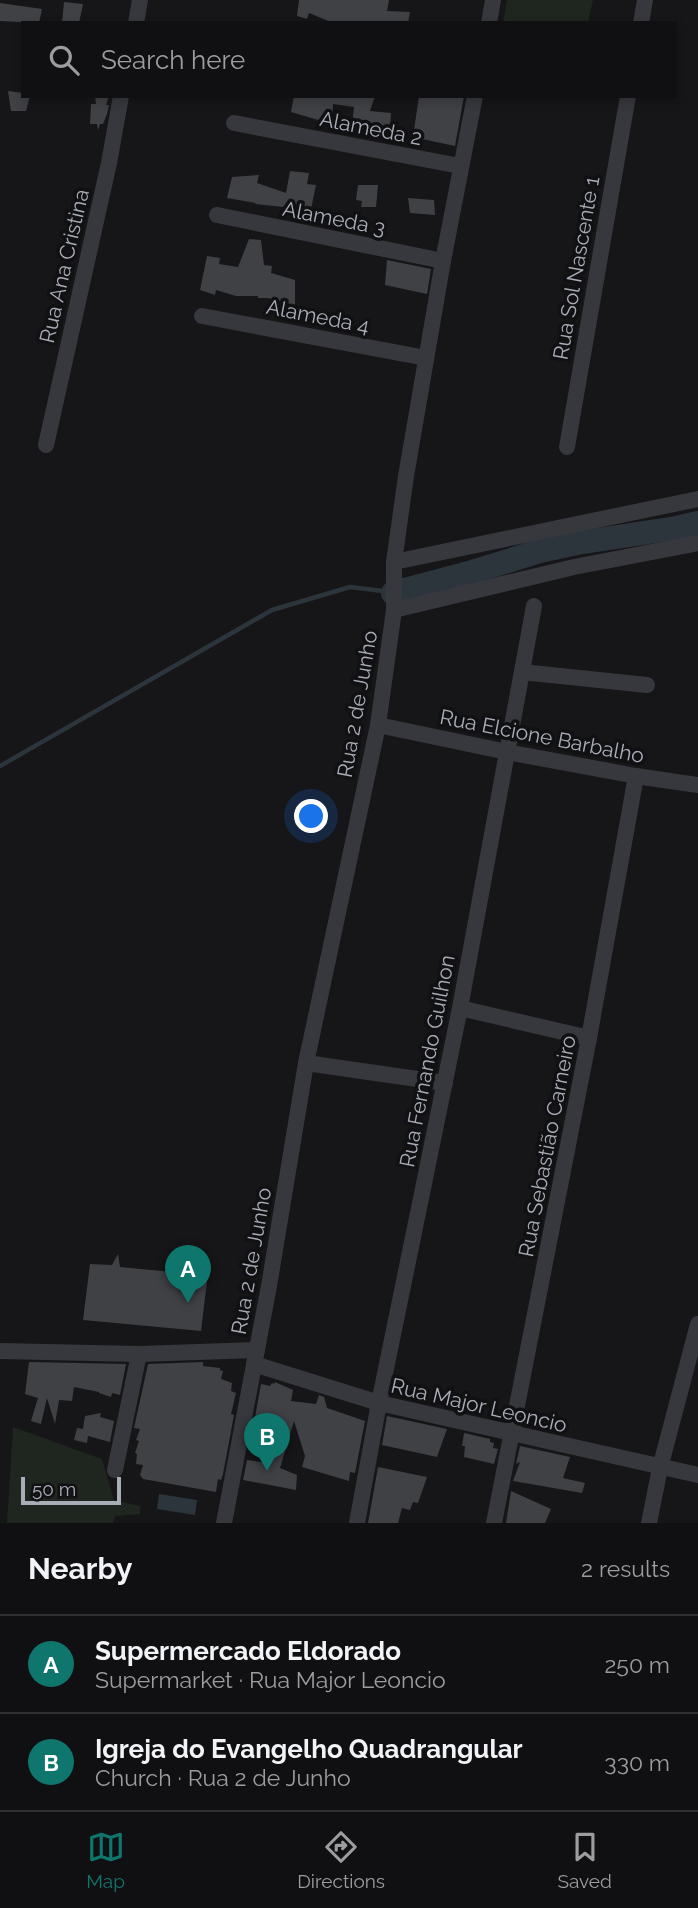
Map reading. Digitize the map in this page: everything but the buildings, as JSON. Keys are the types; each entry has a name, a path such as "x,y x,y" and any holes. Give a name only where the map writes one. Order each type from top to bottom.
{"street":[{"path":"136,21 140,0"},
{"path":"489,21 493,0"},
{"path":"641,21 645,0"},
{"name":"Rua Ana Cristina","path":"46,445 121,98"},
{"name":"Rua 2 de Junho","path":"224,1523 306,1063 378,725 394,610 394,562 426,358 475,98"},
{"name":"Rua Sol Nascente 1","path":"567,447 628,98"},
{"name":"Alameda 2","path":"234,123 460,166"},
{"name":"Alameda 3","path":"217,215 443,261"},
{"name":"Alameda 4","path":"202,316 426,358"},
{"path":"394,562 698,499"},
{"path":"394,610 574,567 698,543"},
{"name":"Rua Fernando Guilhon","path":"357,1523 460,1008 534,606"},
{"path":"522,672 647,685"},
{"name":"Rua Elcione Barbalho","path":"378,725 507,752 698,785"},
{"name":"Rua Sebastião Carneiro","path":"494,1523 589,1038 636,776"},
{"path":"460,1008 589,1038"},
{"path":"306,1063 444,1083"},
{"path":"649,1523 660,1468 698,1324"},
{"name":"Rua Major Leoncio","path":"3,1351 255,1357 379,1403 698,1475"},
{"path":"115,1470 139,1354"}],"shaded area":[{"path":"507,0 593,0 588,21 503,21"},
{"path":"13,1427 102,1459 114,1500 140,1506 140,1514 115,1516 113,1523 7,1523"},
{"path":"159,1494 197,1500 195,1515 157,1509"}],"waterway":[{"path":"393,593 540,551 698,523"},
{"path":"0,766 272,610 350,587 391,592"}],"place":[{"name":"Supermercado Eldorado","path":"188,1303"},
{"name":"Igreja do Evangelho Quadrangular","path":"267,1471"}]}
